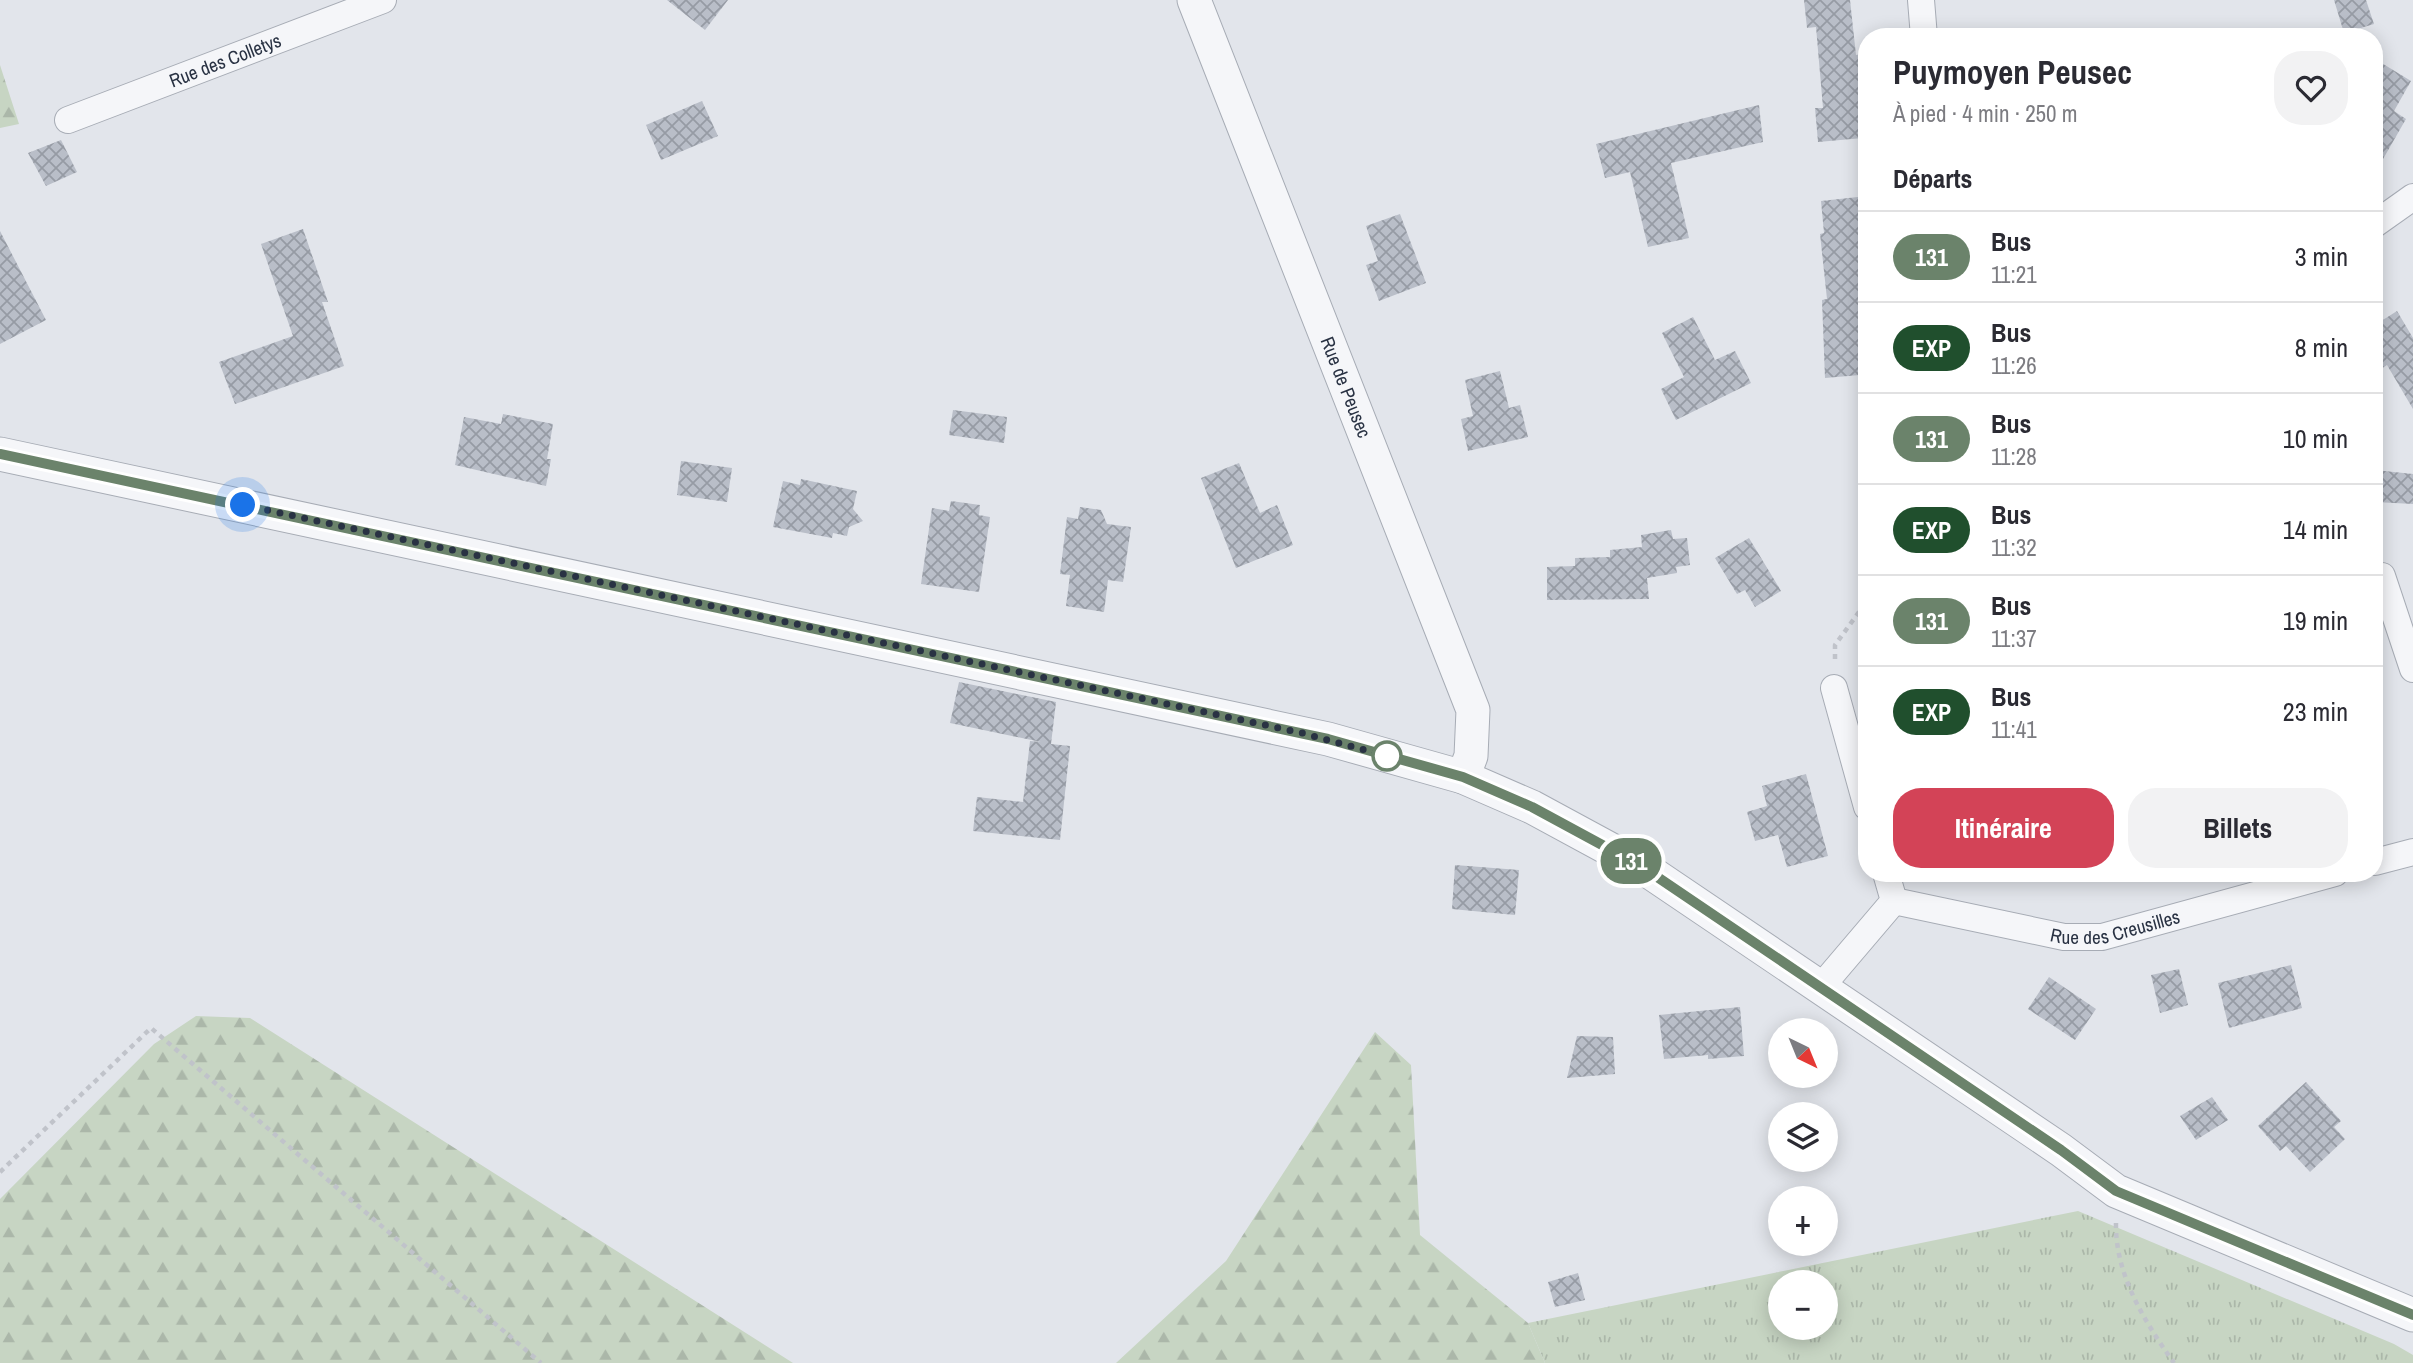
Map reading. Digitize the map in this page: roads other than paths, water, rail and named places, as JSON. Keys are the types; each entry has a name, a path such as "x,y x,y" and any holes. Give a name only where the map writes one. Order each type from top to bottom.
{"street":[{"name":"Rue des Colletys","path":"68,120 383,0"},
{"name":"Rue de Peusec","path":"1194,0 1473,710 1471,756 1463,777"},
{"path":"1921,0 1923,28"},
{"path":"2383,218 2413,197"},
{"path":"0,454 1328,739 1463,777 1532,807 1641,866 2061,1150 2116,1191 2413,1315"},
{"path":"2383,579 2413,669"},
{"path":"1834,688 1858,775"},
{"path":"2383,860 2413,852"},
{"path":"1820,988 1894,901 1889,882"},
{"name":"Rue des Creusilles","path":"1894,901 2064,937 2102,937 2302,882"}]}
